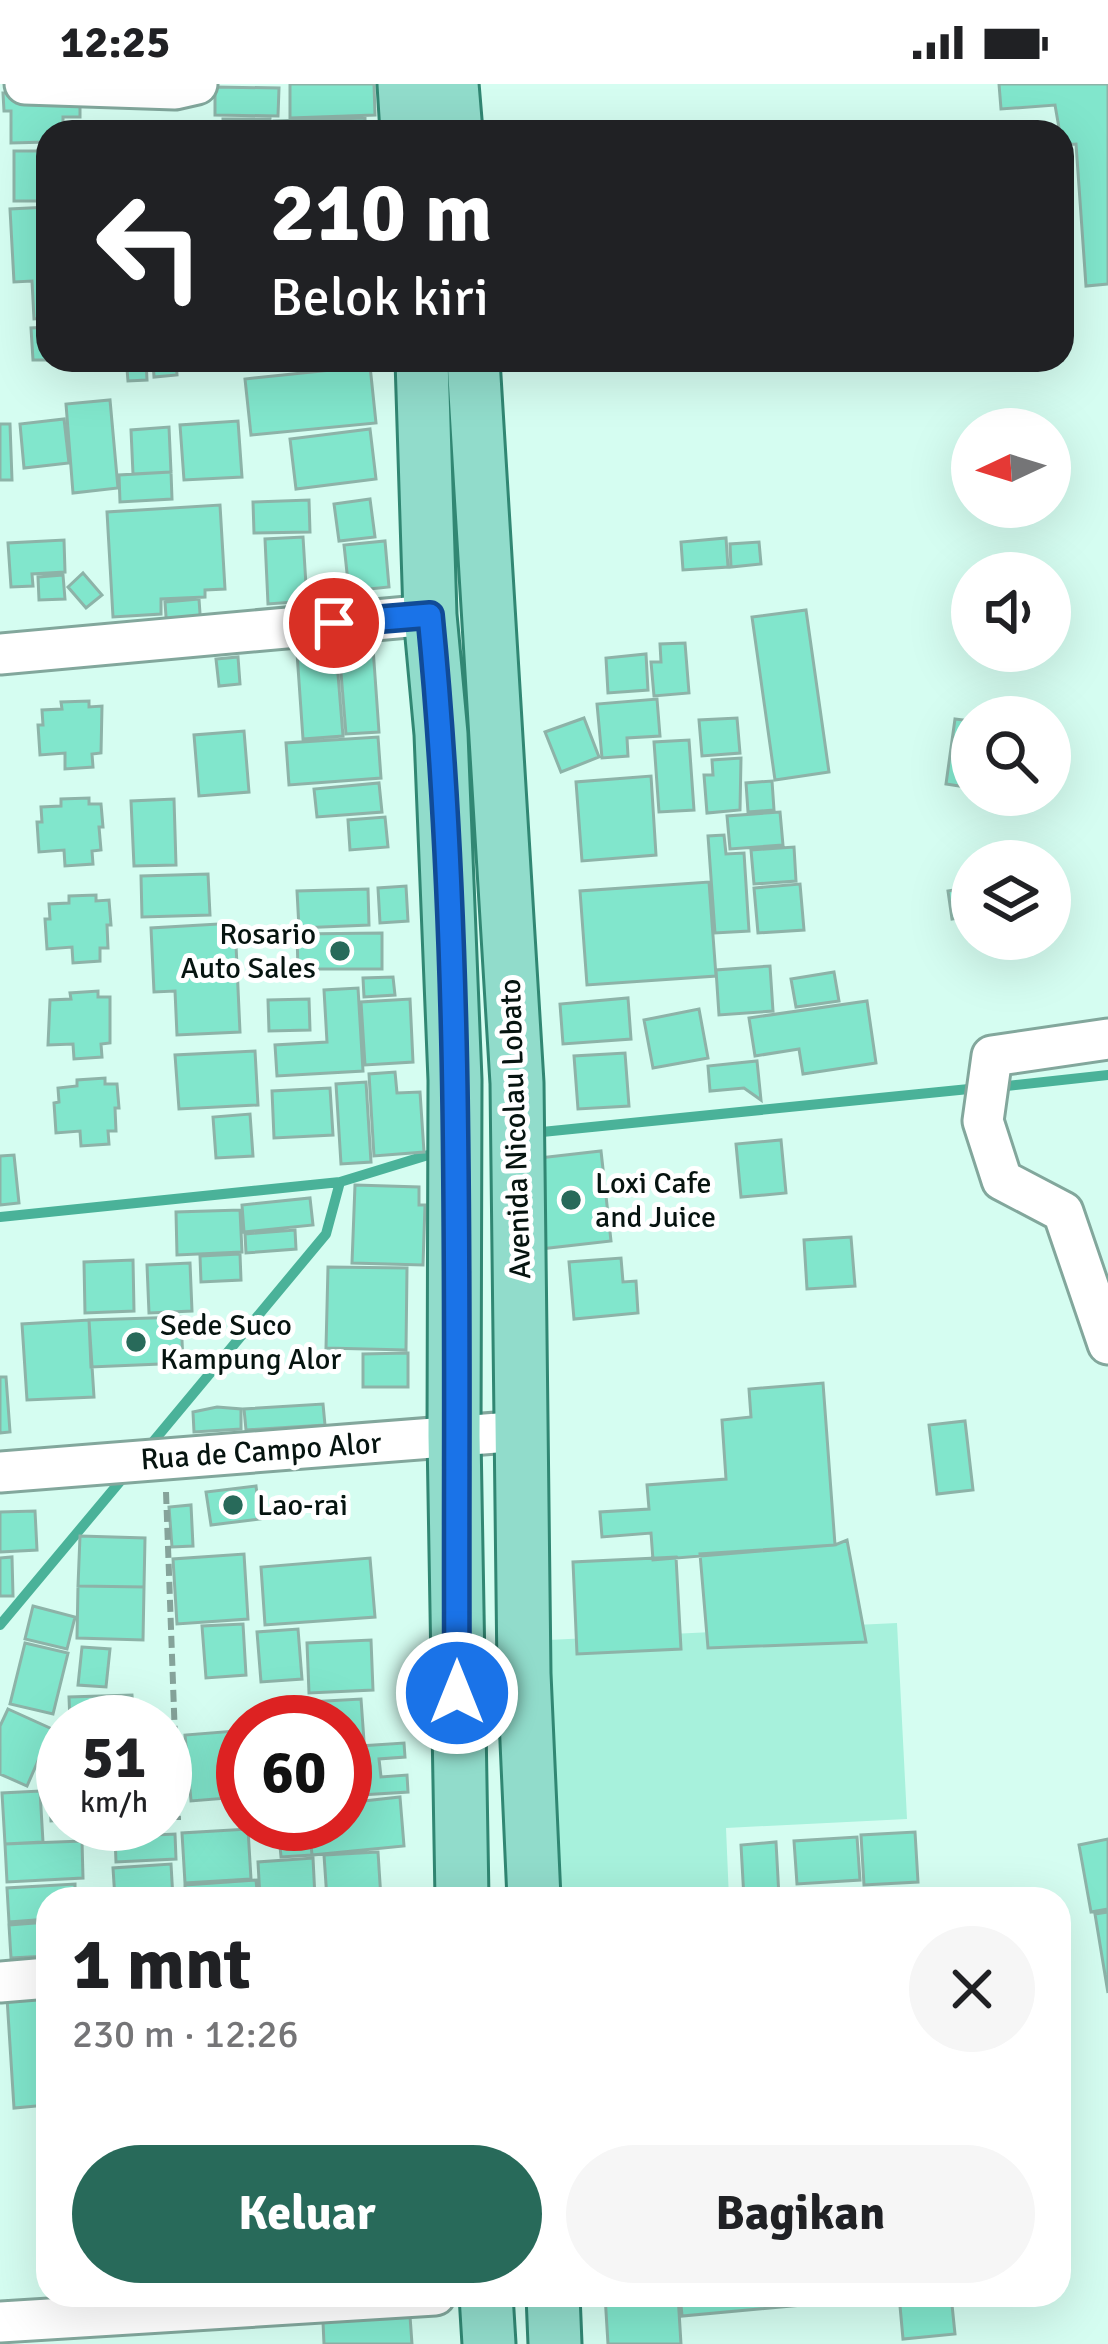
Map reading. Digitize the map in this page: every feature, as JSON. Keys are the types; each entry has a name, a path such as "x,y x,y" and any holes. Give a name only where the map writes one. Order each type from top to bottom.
{"main road":[{"path":"404,84 406,120"},
{"path":"452,84 455,120"},
{"name":"Avenida Nicolau Lobato","path":"422,372 454,1080 462,1887"},
{"name":"Avenida Nicolau Lobato","path":"474,372 517,1083 524,1674 533,1887"},
{"path":"487,2307 489,2344"},
{"path":"553,2307 555,2344"}],"street":[{"path":"25,84 175,88 197,84"},
{"path":"0,653 430,615"},
{"path":"1108,1039 992,1056 983,1120 1002,1180 1063,1212 1108,1344"},
{"name":"Rua de Campo Alor","path":"0,1472 522,1431"},
{"path":"0,1982 36,1979"},
{"path":"0,2322 242,2307"}],"path":[{"path":"153,1460 169,1695"}],"green space":[{"path":"897,1623 907,1819 726,1828 728,1887 560,1887 548,1640"}],"building":[{"path":"290,84 374,84 375,115 290,118"},
{"path":"999,84 1108,84 1108,284 1086,286 1074,120 1058,120 1055,105 1001,109"},
{"path":"215,87 279,88 278,116 215,115"},
{"path":"3,93 80,93 80,117 36,120 36,142 11,143 11,111 4,111"},
{"path":"14,151 36,151 36,201 14,201"},
{"path":"36,208 36,319 32,281 14,282 10,209"},
{"path":"31,328 36,328 36,360 33,360"},
{"path":"127,372 147,372 147,380 128,381"},
{"path":"154,372 177,372 177,375 154,377"},
{"path":"371,372 376,423 251,435 245,379"},
{"path":"110,400 118,488 73,493 66,404"},
{"path":"64,419 69,463 24,468 20,424"},
{"path":"238,421 242,477 184,480 180,425"},
{"path":"0,424 10,424 12,480 0,480"},
{"path":"169,427 171,472 133,474 131,430"},
{"path":"370,429 376,479 296,489 290,439"},
{"path":"171,472 172,499 120,502 119,475"},
{"path":"370,499 375,537 339,541 334,504"},
{"path":"309,500 310,532 254,533 253,502"},
{"path":"220,505 225,589 205,590 205,597 161,599 161,614 113,617 107,512"},
{"path":"303,537 307,601 268,604 265,539"},
{"path":"726,538 728,567 683,570 681,542"},
{"path":"64,540 65,572 32,574 33,586 11,587 8,543"},
{"path":"385,541 389,587 349,591 344,545"},
{"path":"759,542 761,564 731,567 730,544"},
{"path":"83,573 102,595 86,608 68,587"},
{"path":"63,575 65,599 39,600 38,577"},
{"path":"199,599 201,628 167,631 165,602"},
{"path":"806,610 829,772 775,780 752,617"},
{"path":"372,634 379,732 346,734 338,636"},
{"path":"685,643 689,693 654,696 651,662 661,662 660,644"},
{"path":"336,650 343,736 303,739 297,653"},
{"path":"646,654 648,690 608,693 606,658"},
{"path":"238,657 240,684 219,686 216,659"},
{"path":"657,699 660,736 627,738 628,756 602,758 597,704"},
{"path":"89,701 89,707 102,706 101,753 92,754 93,767 65,769 65,753 40,755 42,710 62,709 61,702"},
{"path":"584,718 599,757 561,772 545,732"},
{"path":"737,718 740,753 702,756 699,720"},
{"path":"244,731 249,792 199,796 194,735"},
{"path":"378,737 381,778 289,785 286,743"},
{"path":"689,740 694,810 659,812 654,742"},
{"path":"951,748 951,785 946,784"},
{"path":"741,758 740,810 707,813 704,775 713,775 712,760"},
{"path":"651,776 656,855 582,861 576,782"},
{"path":"772,781 774,810 748,812 746,783"},
{"path":"379,783 382,812 317,817 314,789"},
{"path":"89,798 89,804 101,804 103,827 99,827 101,850 92,851 93,864 65,866 64,850 39,852 41,807 61,806 61,799"},
{"path":"174,799 176,865 134,866 131,801"},
{"path":"780,812 783,845 730,849 727,816"},
{"path":"385,817 388,847 350,850 348,820"},
{"path":"724,835 726,854 744,853 749,931 715,933 708,836"},
{"path":"794,847 796,881 754,884 751,850"},
{"path":"208,874 210,915 142,917 141,876"},
{"path":"709,882 716,976 587,985 580,891"},
{"path":"800,884 804,930 758,933 754,888"},
{"path":"406,886 408,921 380,923 378,888"},
{"path":"368,889 369,925 299,928 297,891"},
{"path":"96,895 96,901 109,900 111,925 107,925 108,948 100,948 100,961 73,963 72,947 47,949 49,904 69,903 69,896"},
{"path":"235,923 240,1032 177,1035 175,991 154,992 151,928"},
{"name":"Rosario Auto Sales","path":"382,933 382,969 298,969 297,934"},
{"path":"770,966 773,1011 719,1015 716,970"},
{"path":"834,972 839,1001 796,1007 791,979"},
{"path":"393,977 395,995 364,997 363,978"},
{"path":"358,988 363,1071 277,1076 275,1045 327,1042 324,990"},
{"path":"98,991 98,997 110,997 110,1043 101,1044 102,1057 74,1059 73,1044 48,1045 50,1000"},
{"path":"628,998 631,1039 563,1044 560,1004"},
{"path":"309,999 310,1030 269,1031 268,1000"},
{"path":"410,999 413,1062 365,1065 361,1002"},
{"path":"867,1001 876,1063 803,1074 799,1049 755,1056 749,1018"},
{"path":"699,1009 708,1058 653,1068 644,1020"},
{"path":"255,1051 258,1105 179,1109 175,1055"},
{"path":"625,1053 629,1106 578,1109 574,1056"},
{"path":"757,1061 761,1100 744,1088 710,1091 708,1066"},
{"path":"395,1072 397,1093 420,1092 424,1152 374,1156 369,1074"},
{"path":"105,1078 105,1084 117,1084 119,1108 115,1108 116,1131 108,1131 109,1144 81,1146 80,1131 56,1133 58,1088 77,1086 77,1080"},
{"path":"366,1082 371,1162 341,1164 336,1084"},
{"path":"330,1088 333,1135 274,1138 272,1091"},
{"path":"250,1114 253,1156 216,1158 213,1117"},
{"path":"781,1140 786,1193 741,1197 736,1144"},
{"name":"Loxi Cafe and Juice","path":"601,1151 611,1241 540,1249 530,1159"},
{"path":"14,1155 19,1203 0,1205 0,1156"},
{"path":"355,1185 419,1187 419,1205 425,1205 423,1265 352,1263"},
{"path":"310,1198 313,1225 244,1232 242,1205"},
{"path":"240,1210 242,1252 177,1255 176,1212"},
{"path":"295,1230 296,1249 246,1253 245,1234"},
{"path":"851,1237 855,1286 807,1289 804,1240"},
{"path":"240,1254 241,1280 201,1282 200,1256"},
{"path":"621,1258 623,1282 636,1281 638,1313 574,1319 569,1262"},
{"path":"133,1260 134,1311 85,1313 84,1262"},
{"path":"190,1263 192,1311 149,1313 147,1265"},
{"path":"328,1267 407,1268 406,1350 326,1348"},
{"name":"Sede Suco Kampung Alor","path":"181,1317 183,1363 91,1367 89,1320"},
{"path":"89,1320 94,1397 27,1400 22,1324"},
{"path":"408,1353 408,1387 363,1387 363,1354"},
{"path":"0,1377 6,1377 10,1432 0,1433"},
{"path":"823,1383 835,1545 653,1560 651,1533 602,1537 600,1512 649,1509 647,1485 726,1479 722,1420 751,1417 749,1389"},
{"path":"323,1404 325,1425 246,1430 244,1409"},
{"path":"241,1409 241,1429 194,1432 193,1412"},
{"path":"965,1421 973,1490 937,1494 929,1425"},
{"name":"Lao-rai","path":"256,1486 260,1519 211,1525 206,1492"},
{"path":"191,1505 193,1546 172,1547 169,1507"},
{"path":"35,1511 37,1550 0,1552 0,1512"},
{"path":"80,1536 145,1538 144,1587 78,1586"},
{"path":"847,1540 866,1642 708,1648 700,1554 835,1545"},
{"path":"244,1554 248,1619 177,1624 173,1559"},
{"path":"12,1557 13,1596 0,1596 0,1558"},
{"path":"676,1557 681,1649 577,1654 573,1562"},
{"path":"370,1558 375,1617 265,1625 261,1567"},
{"path":"78,1586 144,1587 143,1640 77,1638"},
{"path":"33,1606 75,1617 67,1649 25,1639"},
{"path":"243,1624 246,1675 206,1678 202,1626"},
{"path":"298,1629 302,1679 261,1682 257,1632"},
{"path":"371,1640 373,1690 309,1693 307,1643"},
{"path":"25,1643 68,1653 58,1695 36,1695 36,1710 10,1704"},
{"path":"82,1647 110,1649 106,1687 78,1685"},
{"path":"8,1709 36,1722 36,1765 27,1786 0,1774 0,1726"},
{"path":"216,1733 216,1799 192,1801 192,1734"},
{"path":"404,1743 405,1757 379,1759 381,1777 407,1775 408,1792 372,1794 372,1745"},
{"path":"36,1791 36,1842 5,1844 2,1793"},
{"path":"400,1797 404,1846 372,1849 372,1800"},
{"path":"216,1831 216,1851 249,1851 251,1879 185,1883 183,1851 192,1851 192,1832"},
{"path":"915,1832 918,1882 864,1885 861,1835"},
{"path":"857,1837 860,1880 797,1884 794,1841"},
{"path":"1108,1839 1108,1909 1091,1912 1079,1845"},
{"path":"776,1842 778,1887 743,1887 741,1845"},
{"path":"36,1843 36,1851 82,1851 83,1878 7,1882 5,1844"},
{"path":"116,1851 176,1851 176,1859 116,1862"},
{"path":"280,1851 312,1851 312,1855 281,1857"},
{"path":"378,1852 380,1887 326,1887 324,1855"},
{"path":"313,1858 314,1887 259,1887 258,1862"},
{"path":"171,1864 172,1887 114,1887 113,1868"},
{"path":"256,1880 257,1887 185,1887"},
{"path":"75,1884 36,1887 36,1920 9,1922 7,1888"},
{"path":"1108,1912 1108,1993 1095,1914"},
{"path":"36,1923 36,1957 11,1958 9,1925"},
{"path":"36,1996 36,2106 14,2108 7,1998"},
{"path":"606,2307 679,2307 681,2344 608,2344"},
{"path":"681,2307 782,2307 682,2316"},
{"path":"900,2307 952,2307 955,2334 903,2339"},
{"path":"410,2316 412,2344 324,2344 323,2322"}],"waterway":[{"path":"998,1087 1108,1075"},
{"path":"532,1133 979,1088"},
{"path":"0,1217 340,1182 438,1152"},
{"path":"147,1449 326,1234 340,1182"},
{"path":"0,1625 128,1472"}],"place":[{"name":"Rosario Auto Sales","path":"340,951"},
{"name":"Loxi Cafe and Juice","path":"571,1200"},
{"name":"Sede Suco Kampung Alor","path":"136,1342"},
{"name":"Lao-rai","path":"233,1505"}],"route":[{"path":"334,623 430,615 441,734 454,1080 457,1693"}]}
